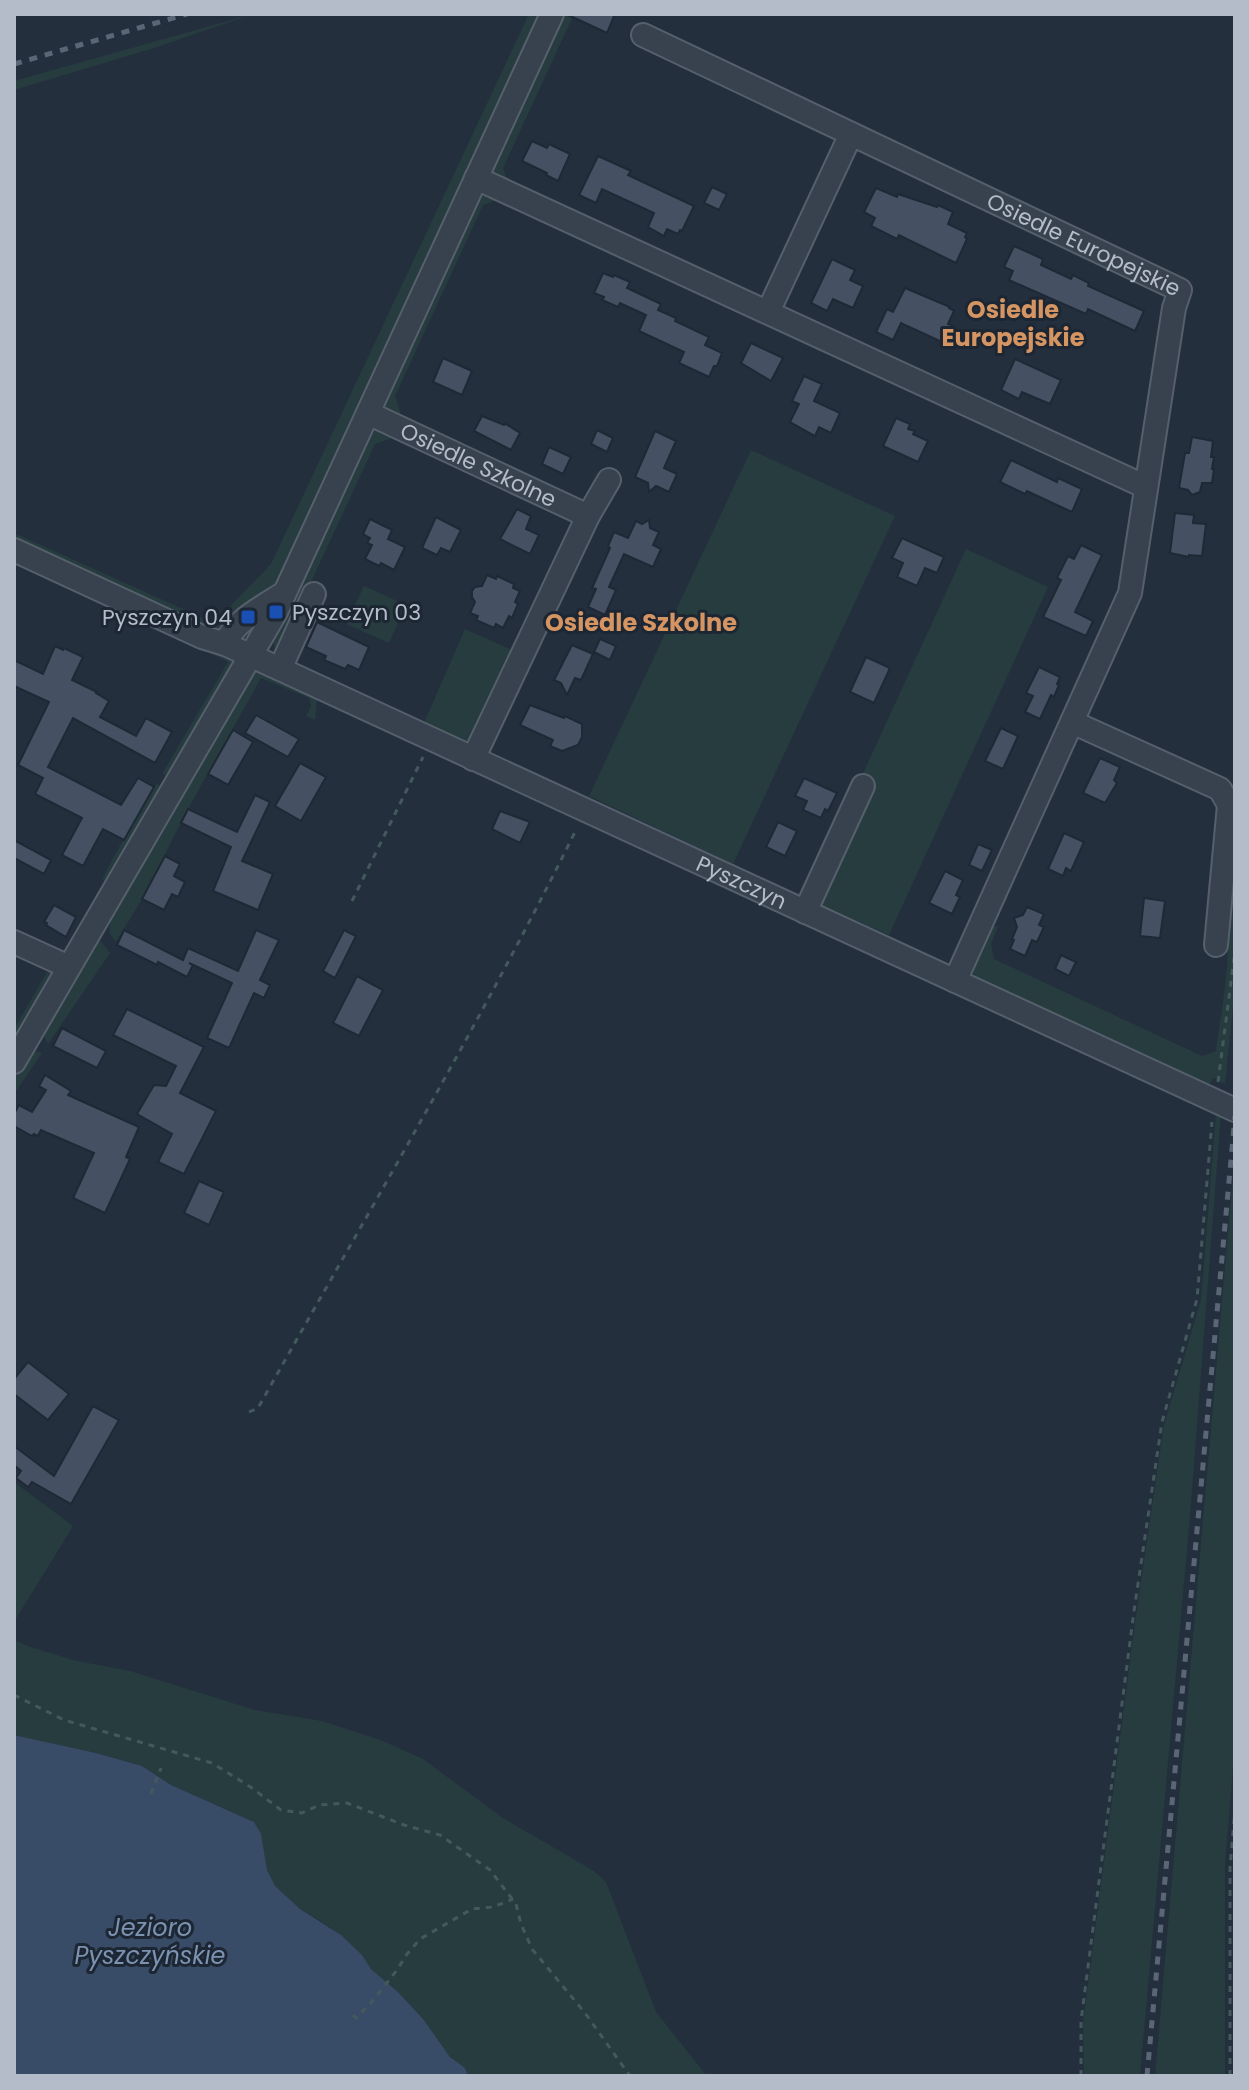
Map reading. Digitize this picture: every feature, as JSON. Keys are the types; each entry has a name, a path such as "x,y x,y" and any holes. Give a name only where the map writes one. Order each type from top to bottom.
{"street":[{"path":"14,1062 276,612 552,14"},
{"name":"Osiedle Europejskie","path":"643,35 1180,290 1174,308 1130,593 955,981"},
{"path":"768,312 851,134"},
{"path":"476,178 1146,487"},
{"name":"Osiedle Szkolne","path":"368,413 588,516"},
{"path":"473,759 588,516 609,480"},
{"name":"Pyszczyn","path":"14,550 202,637 250,655 1235,1110"},
{"path":"225,644 242,622 286,592"},
{"path":"280,669 314,594"},
{"path":"1072,722 1220,789 1229,805 1225,946"},
{"path":"805,912 863,786"},
{"path":"14,942 69,967"}],"path":[{"path":"352,901 432,739"},
{"path":"249,1412 258,1408 442,1085 586,810"},
{"path":"1081,2076 1081,2021 1103,1840 1162,1422 1197,1299 1213,1113 1207,1097 1219,1080 1225,946"},
{"path":"14,1695 64,1720 212,1763 281,1810 302,1813 319,1805 347,1803 440,1835 490,1870 513,1899 532,1949 585,2013 630,2076"},
{"path":"151,1794 161,1768"},
{"path":"1230,2076 1230,1867 1235,1809"},
{"path":"353,2015 356,2018 371,2003 420,1939 472,1909 493,1907 513,1899"}],"green space":[{"path":"253,14 154,48 14,90 14,81"},
{"path":"529,14 544,14 275,587 221,630 210,633 14,541 14,533 214,623 271,564"},
{"path":"562,14 574,14 503,168 507,180 504,185 493,177 490,169"},
{"path":"483,194 497,200 483,205 395,396 401,414 385,407 386,396 477,196"},
{"path":"374,429 392,438 375,444 278,653 272,643 368,430"},
{"path":"751,450 895,516 733,864 589,796"},
{"path":"966,549 1048,587 889,935 815,902 860,780"},
{"path":"364,586 406,605 389,643 346,624"},
{"path":"139,618 228,655 233,661 234,669 171,776 162,774 228,662"},
{"path":"465,629 512,650 467,743 424,723"},
{"path":"255,670 266,670 317,700 315,720 306,716 311,706 309,698 261,678 116,942 109,932 111,915"},
{"path":"156,784 162,786 163,792 111,883 102,879 137,814"},
{"path":"1235,831 1235,988 1225,1084 1214,1078 1209,1084 975,977 971,967 991,924 998,927 991,944 994,959 1202,1056 1216,1051 1227,967 1225,926"},
{"path":"96,935 110,953 48,1044 44,1024"},
{"path":"50,967 59,973 14,1050 14,1029"},
{"path":"27,1053 42,1053 14,1094 14,1075"},
{"path":"1221,1112 1190,1516 1140,2076 1084,2076 1083,2023 1136,1616 1164,1425 1201,1300 1216,1114"},
{"path":"1235,1151 1235,1743 1225,1865 1225,2076 1155,2076"},
{"path":"14,1482 73,1526 14,1622"},
{"path":"14,1640 77,1661 130,1671 255,1710 322,1721 383,1741 423,1759 503,1818 594,1871 606,1882 656,2012 707,2076 468,2076 409,2004 347,1941 280,1893 270,1878 254,1822 171,1785 142,1766 14,1735"}],"water":[{"name":"Jezioro Pyszczyńskie","path":"14,1735 142,1766 171,1785 254,1822 261,1834 267,1870 275,1886 300,1909 341,1935 362,1955 371,1969 423,2019 450,2057 465,2068 468,2076 14,2076"}],"building":[{"path":"566,14 615,14 607,33"},
{"path":"532,141 547,148 549,144 570,154 558,181 522,161"},
{"path":"598,156 631,171 628,175 694,206 682,231 678,234 667,229 664,236 648,227 654,213 602,189 596,203 579,195"},
{"path":"712,187 727,194 719,210 704,203"},
{"path":"876,188 953,212 948,224 967,233 956,263 899,235 897,239 871,226 875,218 864,212"},
{"path":"1014,246 1043,259 1041,265 1071,279 1073,275 1089,283 1088,286 1144,311 1135,331 1088,309 1086,314 1009,280 1013,271 1004,267"},
{"path":"832,259 855,270 850,280 863,286 853,308 833,299 827,311 811,303"},
{"path":"603,273 630,282 627,288 661,304 658,310 709,337 705,345 722,353 709,377 679,363 684,352 639,331 646,315 620,303 618,307 594,293"},
{"path":"905,288 954,311 944,343 901,323 893,340 876,332 887,309 893,312"},
{"path":"751,343 783,358 771,381 741,363"},
{"path":"443,358 472,371 462,395 433,382"},
{"path":"1015,359 1061,380 1050,404 1022,392 1019,399 1001,390"},
{"path":"804,376 822,384 814,401 840,413 831,433 819,427 815,436 790,422 799,404 792,401"},
{"path":"482,416 506,424 520,433 511,450 474,431"},
{"path":"896,418 910,424 908,429 915,431 913,434 928,441 918,462 883,446"},
{"path":"597,430 613,438 607,452 591,444"},
{"path":"655,431 676,441 664,468 677,474 669,492 656,486 649,492 648,483 635,477"},
{"path":"1192,437 1213,441 1211,457 1214,457 1214,469 1212,483 1202,483 1200,492 1192,495 1188,490 1179,488 1185,453 1189,453"},
{"path":"549,447 571,457 563,474 542,464"},
{"path":"1011,460 1057,482 1058,478 1082,489 1072,512 1000,482"},
{"path":"517,509 531,516 526,529 539,535 530,554 500,539"},
{"path":"1175,513 1194,515 1193,523 1206,524 1202,556 1170,553"},
{"path":"436,517 461,530 450,552 441,548 437,555 422,548"},
{"path":"370,519 392,530 388,539 405,547 394,570 365,559 372,545 367,543 370,538 363,534"},
{"path":"649,520 650,528 659,532 653,545 661,549 653,567 624,554 609,587 616,590 605,615 588,607 596,589 592,588 614,532 628,538 636,521 642,524"},
{"path":"902,538 944,557 937,573 925,568 917,586 897,577 903,563 892,558"},
{"path":"1081,545 1102,555 1075,612 1093,621 1086,636 1043,617 1061,580 1057,578 1068,556 1074,559"},
{"path":"487,575 514,584 513,588 520,591 512,618 509,616 503,628 496,624 494,628 476,620 478,616 470,613 475,602 472,591 482,586"},
{"path":"317,622 369,647 359,670 348,665 345,669 324,660 326,656 306,647"},
{"path":"600,639 616,646 610,660 594,652"},
{"path":"572,645 593,654 581,680 575,678 567,695 561,683 554,680"},
{"path":"55,646 83,657 72,680 109,701 100,717 136,736 146,718 172,732 155,763 73,718 48,767 121,805 138,778 154,787 124,840 103,829 83,866 62,855 82,818 35,794 43,778 18,765 49,702 14,686 14,660 43,674"},
{"path":"866,657 890,668 874,703 850,692"},
{"path":"1039,667 1060,677 1054,697 1051,695 1040,719 1025,712 1033,696 1026,693"},
{"path":"530,705 582,724 582,737 578,745 562,751 550,746 553,740 520,725"},
{"path":"256,715 299,739 288,757 245,733"},
{"path":"1001,728 1018,736 1003,769 985,761"},
{"path":"233,730 253,742 228,785 208,774"},
{"path":"1100,758 1120,767 1114,780 1117,783 1105,803 1083,793"},
{"path":"300,763 326,777 301,821 275,806"},
{"path":"804,778 837,793 821,818 803,810 807,801 795,796"},
{"path":"255,795 270,802 242,861 273,874 258,910 213,891 231,847 181,823 188,809 237,832"},
{"path":"500,811 530,822 520,843 492,829"},
{"path":"778,822 797,831 785,856 766,847"},
{"path":"1064,833 1084,842 1071,871 1066,868 1063,876 1048,869"},
{"path":"14,840 51,860 44,874 14,858"},
{"path":"978,844 992,850 982,871 969,865"},
{"path":"165,856 180,864 174,876 185,882 178,897 172,894 164,910 142,899"},
{"path":"945,871 963,880 952,914 929,903"},
{"path":"1144,898 1165,901 1160,938 1140,936"},
{"path":"54,905 76,917 66,937 44,922"},
{"path":"1027,907 1044,914 1039,925 1044,927 1037,942 1032,940 1025,956 1010,949 1017,927 1014,918 1023,915"},
{"path":"124,930 183,960 188,948 238,971 256,930 279,940 260,980 270,985 264,998 254,993 229,1048 207,1038 232,983 189,963 193,965 187,977 158,962 157,965 117,945"},
{"path":"344,930 356,936 335,978 323,971"},
{"path":"1061,955 1076,962 1069,976 1055,969"},
{"path":"357,976 383,990 359,1036 333,1023"},
{"path":"127,1009 204,1047 180,1093 216,1111 184,1174 158,1162 172,1134 137,1114 154,1085 166,1086 176,1066 113,1035"},
{"path":"62,1028 106,1051 97,1068 53,1046"},
{"path":"45,1075 71,1091 68,1095 139,1127 126,1157 130,1159 105,1213 73,1198 94,1153 41,1130 38,1136 32,1136 14,1126 14,1114 19,1105 32,1112 46,1090 39,1086"},
{"path":"199,1181 224,1192 209,1225 184,1213"},
{"path":"28,1362 69,1394 48,1420 14,1394 14,1379"},
{"path":"93,1406 119,1420 71,1504 32,1482 28,1487 16,1478 21,1471 14,1465 14,1446 54,1476"}],"railway":[{"path":"14,64 187,14"},
{"path":"1147,2076 1235,1116"}],"place":[{"name":"Pyszczyn 03","path":"276,612"},
{"name":"Pyszczyn 04","path":"248,617"}],"district":[{"name":"Osiedle Europejskie","path":"1013,323"},
{"name":"Osiedle Szkolne","path":"641,622"}]}
